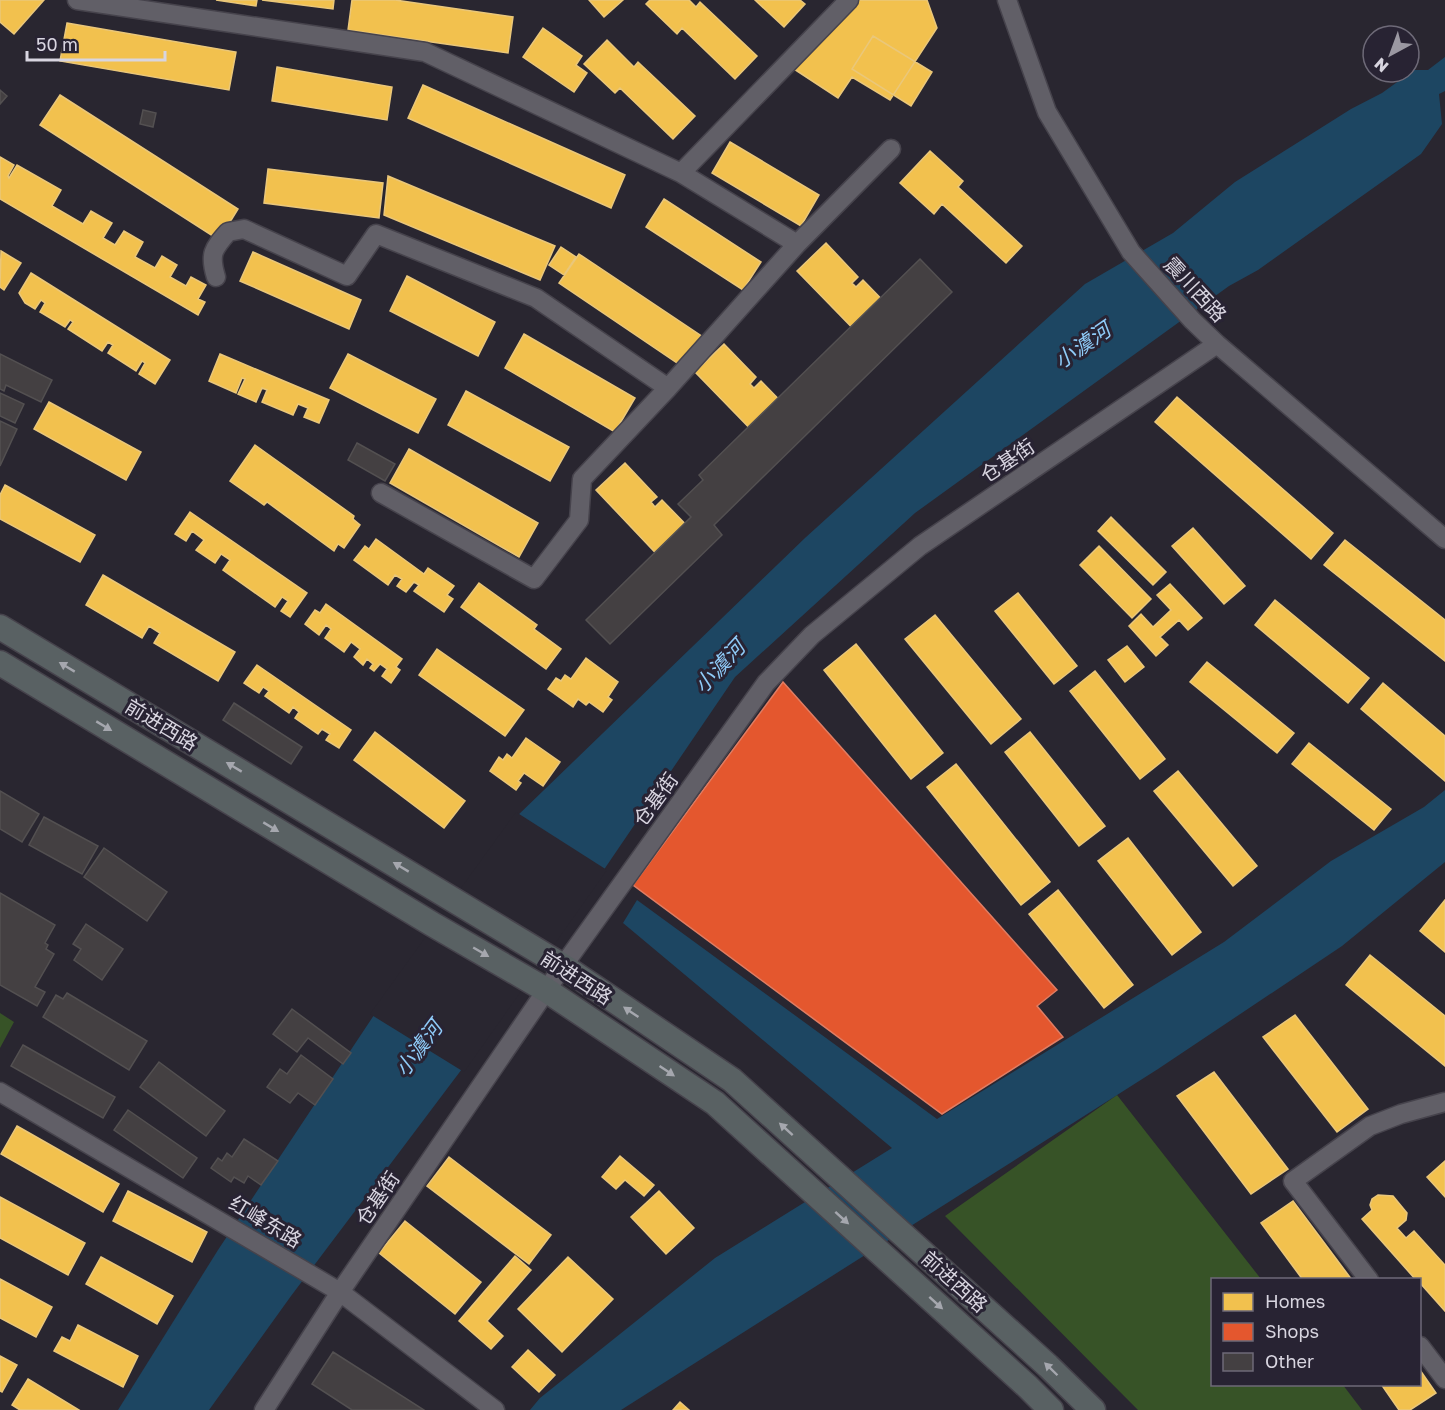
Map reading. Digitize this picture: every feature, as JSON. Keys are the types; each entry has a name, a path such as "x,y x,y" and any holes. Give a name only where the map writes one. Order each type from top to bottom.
{"main road":[{"name":"前进西路","path":"0,627 555,961 732,1080 1048,1365 1093,1410"},
{"name":"前进西路","path":"0,663 538,986 715,1103 1052,1410"}],"street":[{"path":"77,0 425,52 681,173 797,244"},
{"path":"681,173 849,0"},
{"name":"震川西路","path":"1007,0 1047,112 1131,252 1217,345 1445,539"},
{"path":"381,493 534,579 579,520 582,479 668,388 797,244 891,149"},
{"path":"216,277 212,262 213,250 228,232 244,229 346,276 376,234 536,298 668,388"},
{"name":"仓基街","path":"264,1410 555,961 766,683 812,635 920,546 1217,345"},
{"name":"红峰东路","path":"0,1092 340,1292 495,1410"},
{"path":"1367,1278 1293,1181 1370,1126 1401,1114 1445,1102"},
{"path":"1421,1349 1445,1379"}],"green space":[{"path":"0,1013 14,1022 0,1048"},
{"path":"1117,1095 1260,1278 1211,1278 1211,1386 1344,1386 1362,1410 1138,1410 945,1216"}],"water":[{"name":"小澞河","path":"1445,57 1445,91 1439,94 1442,124 1421,154 1258,270 1229,286 915,513 735,677 601,874 471,1057 291,1296 209,1410 118,1410 218,1250 390,991 515,818 805,538 1085,284 1173,233 1235,182 1351,109 1395,84 1421,84 1421,70 1428,70"},
{"path":"1445,790 1445,862 1342,946 1158,1069 621,1410 530,1410 540,1398 715,1258 892,1148 623,923 637,900 937,1119 1224,942 1331,861 1424,807"}],"pier":[{"path":"516,812 607,870 464,1072 370,1014"}],"building: Homes":[{"path":"0,0 44,0 14,34 0,22"},
{"path":"216,0 257,0 256,6"},
{"path":"262,0 334,0 333,9"},
{"path":"352,0 395,0 513,17 508,53 348,30"},
{"path":"589,0 623,0 604,17"},
{"path":"650,0 689,0 696,7 700,2 757,56 735,79 682,28 677,34 646,4"},
{"path":"755,0 800,0 805,4 784,27"},
{"path":"858,0 927,0 937,28 890,100 852,77 838,98 794,69"},
{"path":"67,23 236,52 229,90 60,61"},
{"path":"543,28 582,56 576,65 587,73 574,92 523,57"},
{"path":"873,36 932,72 911,106 852,69"},
{"path":"607,40 634,67 638,62 695,116 673,139 620,88 615,93 584,64"},
{"path":"277,67 392,87 387,120 272,101"},
{"path":"423,85 625,175 611,208 408,118"},
{"path":"60,95 238,209 219,240 40,125"},
{"path":"730,142 819,195 801,226 712,173"},
{"path":"930,151 963,181 958,187 1022,246 1006,263 942,204 934,214 900,183"},
{"path":"0,157 14,165 9,178 17,165 61,190 52,206 83,224 91,211 112,223 103,238 115,245 124,231 143,242 135,257 155,268 162,256 177,265 170,277 186,286 191,277 206,285 198,299 205,302 198,315 0,199"},
{"path":"268,169 383,183 379,218 264,203"},
{"path":"388,176 555,246 540,280 384,215"},
{"path":"664,199 761,262 743,290 646,227"},
{"path":"826,243 858,277 852,283 856,287 863,280 897,315 868,344 797,271"},
{"path":"561,247 576,257 564,275 549,265"},
{"path":"1,251 21,263 4,290 0,287"},
{"path":"253,252 361,300 349,329 240,281"},
{"path":"579,254 703,337 683,367 559,283"},
{"path":"31,273 170,360 155,384 139,374 145,363 142,361 136,371 108,353 113,345 108,342 102,351 68,329 73,322 70,320 65,327 40,312 45,303 41,300 35,309 25,303 19,293"},
{"path":"407,276 495,322 478,356 390,311"},
{"path":"524,334 635,398 615,432 505,368"},
{"path":"724,344 756,377 750,384 754,388 761,381 795,416 765,444 695,372"},
{"path":"220,354 329,400 319,423 304,417 308,408 298,404 293,415 262,402 267,390 262,388 256,402 238,394 245,379 242,378 236,393 209,381"},
{"path":"348,354 436,399 418,433 330,388"},
{"path":"466,391 569,447 550,481 448,425"},
{"path":"1177,397 1333,533 1311,559 1155,422"},
{"path":"49,402 141,452 126,480 34,429"},
{"path":"255,445 354,516 353,519 360,525 344,548 338,544 334,551 267,502 264,505 230,481"},
{"path":"409,449 538,523 519,557 390,483"},
{"path":"625,463 657,497 651,502 655,507 662,500 696,535 666,564 596,490"},
{"path":"5,485 95,535 80,562 0,519 0,495"},
{"path":"190,512 307,593 290,617 281,611 288,601 282,597 275,607 223,570 230,560 221,554 215,563 196,550 204,540 192,531 186,541 175,534"},
{"path":"1111,517 1166,572 1153,585 1098,531"},
{"path":"1193,528 1245,586 1224,604 1172,546"},
{"path":"376,539 424,574 428,568 454,586 447,595 453,599 444,612 414,591 419,585 414,582 406,592 397,586 402,579 395,575 388,585 354,560 365,546 369,549"},
{"path":"1345,540 1445,620 1445,661 1324,565"},
{"path":"1099,546 1151,599 1132,618 1080,565"},
{"path":"103,575 235,652 218,681 154,643 160,633 149,626 142,638 86,605"},
{"path":"479,583 537,625 534,629 561,649 546,669 461,607"},
{"path":"1170,584 1202,618 1188,630 1179,620 1160,637 1168,645 1156,656 1129,626 1141,614 1153,627 1171,610 1157,595"},
{"path":"1018,593 1077,666 1054,684 995,611"},
{"path":"1275,600 1369,678 1348,703 1255,625"},
{"path":"326,604 402,659 396,667 400,670 391,683 382,676 387,669 380,664 374,671 370,668 373,664 367,659 363,665 354,657 360,649 351,642 344,652 325,638 331,629 326,625 319,635 305,624 315,610 320,613"},
{"path":"935,615 1021,719 991,744 905,639"},
{"path":"856,644 943,753 911,779 824,670"},
{"path":"1127,646 1144,667 1125,682 1108,660"},
{"path":"437,649 524,710 505,736 419,675"},
{"path":"586,658 618,682 608,697 612,700 603,712 589,702 586,705 578,699 573,707 548,689 556,678 561,681 565,675 571,679"},
{"path":"1207,662 1294,733 1277,753 1190,682"},
{"path":"257,665 351,730 339,748 326,740 330,734 322,729 318,734 295,718 299,712 293,707 289,713 265,696 269,691 263,687 259,693 244,683"},
{"path":"1095,671 1165,759 1140,779 1070,691"},
{"path":"1383,683 1445,736 1445,781 1361,709"},
{"path":"375,732 465,801 444,828 354,760"},
{"path":"1030,732 1105,826 1079,846 1005,752"},
{"path":"526,738 560,762 543,786 524,773 518,781 521,783 516,790 490,771 499,757 503,760 507,754 512,758"},
{"path":"1309,743 1391,809 1374,830 1292,764"},
{"path":"956,764 1050,882 1021,905 927,787"},
{"path":"1178,771 1257,866 1233,886 1154,791"},
{"path":"1128,838 1201,932 1172,955 1098,861"},
{"path":"1058,890 1133,985 1104,1008 1029,914"},
{"path":"1445,900 1445,952 1420,931"},
{"path":"1370,955 1445,1016 1445,1066 1346,985"},
{"path":"1295,1015 1368,1109 1337,1132 1263,1037"},
{"path":"1214,1072 1288,1169 1251,1194 1177,1096"},
{"path":"17,1126 119,1184 103,1212 1,1154"},
{"path":"620,1156 654,1185 644,1196 625,1180 616,1189 602,1177"},
{"path":"449,1157 551,1235 529,1264 427,1186"},
{"path":"1445,1161 1445,1197 1427,1177"},
{"path":"128,1191 207,1232 192,1262 113,1221"},
{"path":"659,1191 694,1228 666,1254 631,1217"},
{"path":"1378,1195 1393,1196 1407,1213 1406,1220 1397,1228 1406,1238 1414,1231 1445,1265 1445,1311 1421,1284 1421,1278 1414,1278 1362,1219 1372,1210 1370,1205 1372,1199"},
{"path":"0,1197 85,1243 68,1275 0,1238"},
{"path":"1293,1201 1351,1278 1302,1278 1261,1223"},
{"path":"405,1221 481,1282 455,1314 379,1253"},
{"path":"515,1256 531,1270 487,1321 503,1336 491,1349 459,1321"},
{"path":"101,1257 173,1296 157,1324 86,1284"},
{"path":"568,1257 613,1299 562,1352 518,1309"},
{"path":"0,1279 52,1307 36,1337 0,1318"},
{"path":"78,1325 138,1356 123,1387 54,1351 62,1337 70,1341"},
{"path":"528,1350 555,1375 539,1392 512,1367"},
{"path":"0,1356 17,1365 2,1392 0,1391"},
{"path":"1421,1371 1436,1393 1410,1410 1399,1410 1382,1386 1421,1386"},
{"path":"28,1379 79,1410 20,1410 12,1405"},
{"path":"680,1402 689,1410 673,1410"}],"building: Shops":[{"path":"783,682 1057,990 1037,1006 1063,1037 942,1114 633,885"}],"building: Other":[{"path":"0,90 7,96 0,104"},
{"path":"143,110 156,113 153,127 140,124"},
{"path":"920,259 952,292 714,525 722,535 610,644 586,620 691,517 678,504 703,480 699,475"},
{"path":"0,354 52,380 41,402 6,385 4,391 0,389"},
{"path":"0,393 24,404 15,423 0,416"},
{"path":"0,421 17,429 0,466"},
{"path":"357,443 395,464 385,481 348,460"},
{"path":"234,703 302,747 291,764 223,720"},
{"path":"0,791 39,814 22,842 0,829"},
{"path":"44,817 98,846 82,874 29,845"},
{"path":"104,848 167,892 147,921 84,877"},
{"path":"0,893 55,925 45,943 48,945 46,949 54,954 35,987 45,992 37,1006 0,985"},
{"path":"86,924 123,949 102,980 74,960 81,949 73,944"},
{"path":"67,993 147,1041 129,1070 43,1017 56,995 63,999"},
{"path":"292,1009 351,1053 343,1064 308,1038 297,1052 273,1034"},
{"path":"23,1045 115,1097 103,1118 11,1066"},
{"path":"301,1055 333,1079 315,1105 298,1093 290,1103 267,1087 280,1069 287,1074"},
{"path":"159,1062 225,1111 206,1136 140,1087"},
{"path":"128,1110 197,1158 183,1178 114,1130"},
{"path":"244,1139 278,1161 261,1185 248,1176 244,1183 234,1177 231,1182 211,1168 218,1158 222,1161 227,1153 232,1157"},
{"path":"333,1352 424,1410 352,1410 312,1384"}]}
